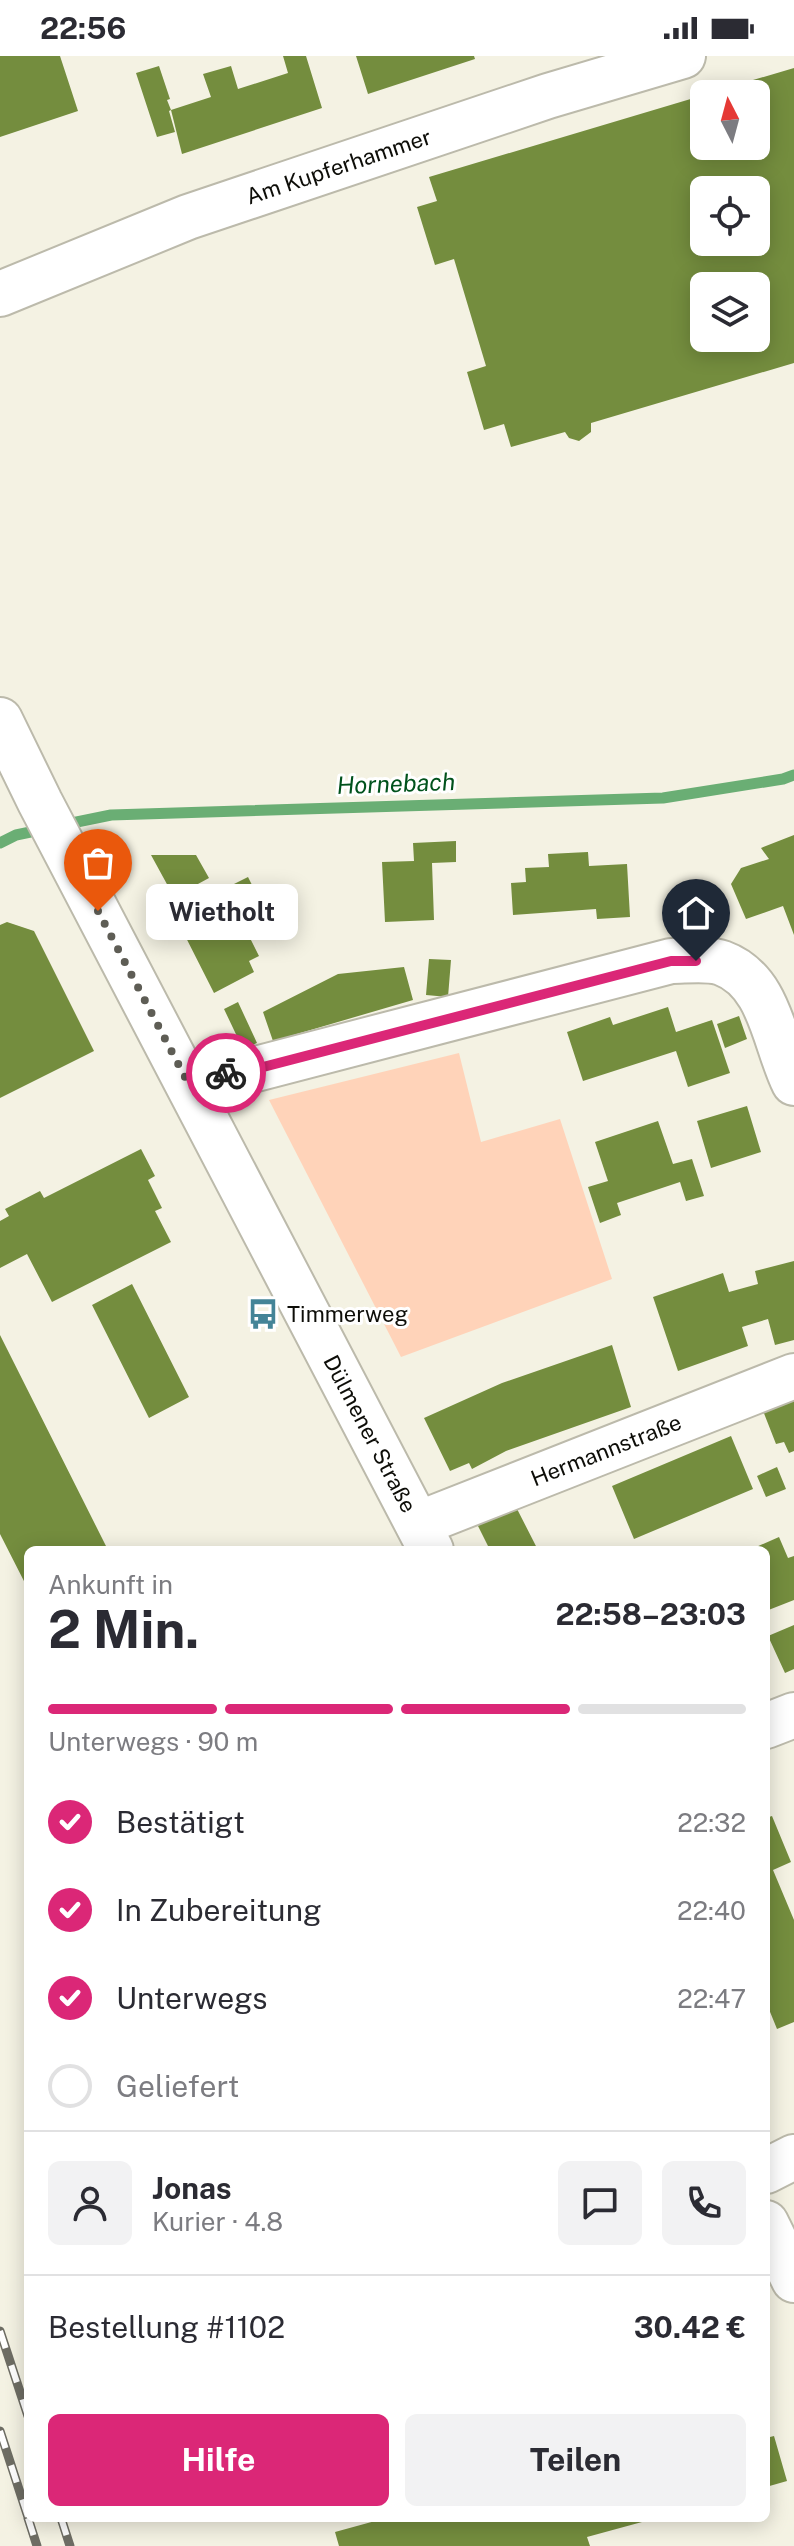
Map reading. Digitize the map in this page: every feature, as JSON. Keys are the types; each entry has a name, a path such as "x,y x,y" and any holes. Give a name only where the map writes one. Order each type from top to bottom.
{"street":[{"name":"Am Kupferhammer","path":"0,294 188,217 548,96 683,56"},
{"name":"Dülmener Straße","path":"0,720 424,1537"},
{"path":"185,1077 248,1071 671,961 720,962 743,976 762,999 794,1082"},
{"name":"Hermannstraße","path":"424,1537 794,1376"},
{"path":"770,1724 794,1715"},
{"path":"770,2169 794,2157"},
{"path":"770,2231 794,2280"}],"shaded area":[{"path":"459,1053 481,1142 560,1119 612,1279 401,1357 269,1100"}],"building":[{"path":"0,56 60,56 78,111 0,137"},
{"path":"283,56 306,56 322,108 182,154 171,110 211,97 203,74 231,66 238,89 288,73"},
{"path":"356,56 474,56 475,59 368,94"},
{"path":"159,66 170,99 167,100 175,132 157,137 136,73"},
{"path":"794,68 794,363 591,423 591,432 579,441 569,438 565,432 511,447 504,424 484,430 467,372 486,366 454,259 435,265 417,207 437,201 429,177 690,99 690,160 770,160 770,80 753,80"},
{"path":"794,835 794,935 783,906 746,919 731,884 741,868 769,859 761,848"},
{"path":"456,841 456,862 432,863 434,920 385,922 382,862 414,861 413,843"},
{"path":"588,852 589,866 627,864 630,917 597,919 596,909 513,915 511,883 526,882 525,868 549,867 548,854"},
{"path":"151,855 196,855 209,878 174,897"},
{"path":"248,877 264,909 234,924 242,939 249,936 259,956 249,961 254,972 214,993 174,914"},
{"path":"7,922 34,931 94,1051 0,1098 0,925"},
{"path":"429,959 451,960 448,997 426,995"},
{"path":"404,967 413,1000 273,1041 263,1012 338,974"},
{"path":"238,1002 257,1043 243,1049 224,1009"},
{"path":"668,1007 676,1032 712,1020 730,1073 688,1087 676,1051 583,1081 567,1032 610,1017 613,1025"},
{"path":"739,1016 747,1039 725,1048 717,1024"},
{"path":"747,1106 761,1152 711,1168 697,1121"},
{"path":"658,1121 673,1164 692,1159 704,1196 686,1201 680,1182 617,1203 621,1215 600,1223 588,1187 608,1181 595,1142"},
{"path":"141,1149 155,1176 148,1180 162,1208 155,1211 171,1242 52,1302 27,1254 0,1268 0,1221 9,1216 5,1209 40,1191 44,1198"},
{"path":"794,1261 794,1340 775,1345 768,1319 742,1327 748,1346 678,1371 653,1297 723,1273 729,1292 758,1284 755,1271"},
{"path":"132,1284 189,1397 149,1418 92,1305"},
{"path":"0,1335 106,1546 24,1546 24,1581 0,1534"},
{"path":"612,1345 631,1407 506,1451 472,1469 469,1463 450,1471 424,1418 502,1383"},
{"path":"794,1390 794,1451 789,1453 784,1442 776,1444 760,1403"},
{"path":"731,1436 753,1489 634,1539 612,1486"},
{"path":"777,1467 786,1489 766,1497 757,1476"},
{"path":"514,1503 536,1546 488,1546 476,1522"},
{"path":"779,1537 788,1558 794,1556 794,1600 770,1609 770,1546 758,1546"},
{"path":"794,1625 794,1669 785,1673 770,1635"},
{"path":"770,1817 791,1862 773,1870 794,1920 794,2022 777,2029 770,2012"},
{"path":"774,2436 787,2481 770,2486 770,2437"},
{"path":"371,2522 642,2522 587,2537 590,2546 339,2546 335,2532"}],"waterway":[{"name":"Hornebach","path":"62,825 111,815 663,798 794,775"},
{"name":"Hornebach","path":"0,843 16,835 45,829"}],"railway":[{"path":"0,2331 24,2404"},
{"path":"0,2431 24,2505"},
{"path":"29,2522 37,2546"},
{"path":"62,2522 70,2546"}],"way so far":[{"path":"98,911 185,1077 226,1073"}],"place":[{"name":"Wietholt","path":"98,911"},
{"name":"Timmerweg","path":"263,1314"}],"route":[{"path":"226,1073 248,1071 671,961 696,961"}]}
